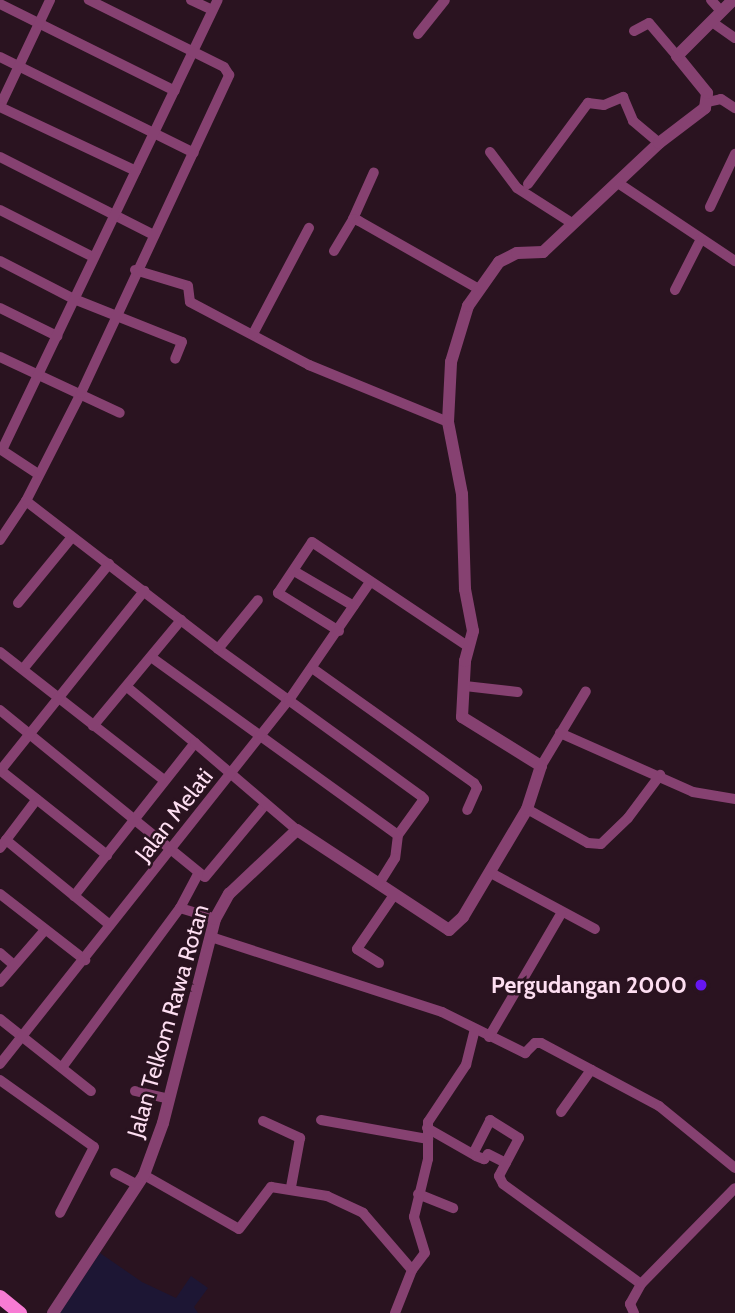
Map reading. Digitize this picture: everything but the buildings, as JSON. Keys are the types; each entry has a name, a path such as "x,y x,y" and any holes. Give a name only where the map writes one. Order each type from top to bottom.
{"main road":[{"path":"0,1297 20,1313"}],"street":[{"path":"50,0 0,107 136,171"},
{"path":"0,540 26,502 81,393 117,317 135,270 194,153 229,75 224,67 89,0"},
{"path":"191,0 212,10"},
{"path":"38,474 1,449 218,0"},
{"path":"418,34 445,0"},
{"path":"710,0 721,11"},
{"path":"677,56 733,0"},
{"path":"0,4 175,91"},
{"path":"712,22 735,38"},
{"path":"634,31 649,23 707,93 708,102"},
{"path":"0,57 194,153"},
{"path":"528,184 587,103 604,105 623,97 633,121 659,143"},
{"path":"541,766 465,722 468,647 473,631 465,589 462,494 448,422 451,362 477,288 499,262 517,253 543,252 659,143 708,102 721,99 735,108"},
{"path":"490,152 517,188 572,223"},
{"path":"709,207 735,153"},
{"path":"0,158 154,235"},
{"path":"334,251 353,219 374,172"},
{"path":"618,183 735,261"},
{"path":"0,210 93,257"},
{"path":"353,219 477,288"},
{"path":"253,334 309,228"},
{"path":"675,290 701,239"},
{"path":"0,261 74,299 182,342 175,359"},
{"path":"135,270 188,286 190,302 309,365 448,422"},
{"path":"0,308 57,335"},
{"path":"0,357 120,413"},
{"path":"26,502 218,649 424,799 398,835 398,849 379,884"},
{"path":"18,603 72,537"},
{"path":"338,631 278,593 313,542 468,647"},
{"path":"23,669 109,564"},
{"path":"294,571 354,606"},
{"name":"Jalan Melati","path":"0,1064 289,700 370,582"},
{"path":"107,855 0,770 32,736 144,592"},
{"path":"218,649 258,600"},
{"path":"93,726 181,620"},
{"path":"0,652 164,780"},
{"path":"150,657 398,835"},
{"path":"312,668 476,785 467,810"},
{"path":"465,686 518,692"},
{"path":"127,687 264,805 297,830 449,930 459,923 491,873 527,809 541,766 586,691"},
{"path":"0,710 198,874 210,876 264,805"},
{"path":"560,733 694,792 735,799"},
{"path":"74,895 195,743"},
{"path":"527,809 588,843 601,844 621,827 660,775"},
{"path":"37,799 3,844 74,895 110,925"},
{"name":"Jalan Telkom Rawa Rotan","path":"53,1313 141,1180 169,1099 215,919 229,894 297,830"},
{"path":"491,873 561,914 595,929"},
{"path":"63,1066 180,908 198,874"},
{"path":"0,894 85,960"},
{"path":"379,963 358,946 394,895"},
{"path":"180,908 215,919"},
{"path":"489,1037 561,914"},
{"path":"0,982 45,930"},
{"path":"211,937 442,1012 525,1054 537,1042 659,1106 735,1168"},
{"path":"0,953 14,965"},
{"path":"0,1019 63,1066 91,1091"},
{"path":"395,1313 412,1270 425,1250 414,1217 428,1159 428,1134 433,1111 466,1065 475,1030"},
{"path":"561,1112 591,1070"},
{"path":"0,1080 94,1147 60,1213"},
{"path":"135,1091 169,1099"},
{"path":"321,1120 428,1134 506,1163"},
{"path":"474,1152 490,1120 519,1138 500,1180 512,1192 642,1284"},
{"path":"263,1121 300,1138 291,1187"},
{"path":"115,1173 141,1180 239,1229 268,1188 291,1187 363,1213 412,1270"},
{"path":"634,1313 631,1300 642,1284 735,1188"},
{"path":"418,1194 453,1208"}],"shaded area":[{"path":"100,1253 142,1282 176,1298 191,1276 208,1288 194,1307 198,1313 60,1313"}],"place":[{"name":"Pergudangan 2000","path":"701,985"}]}
